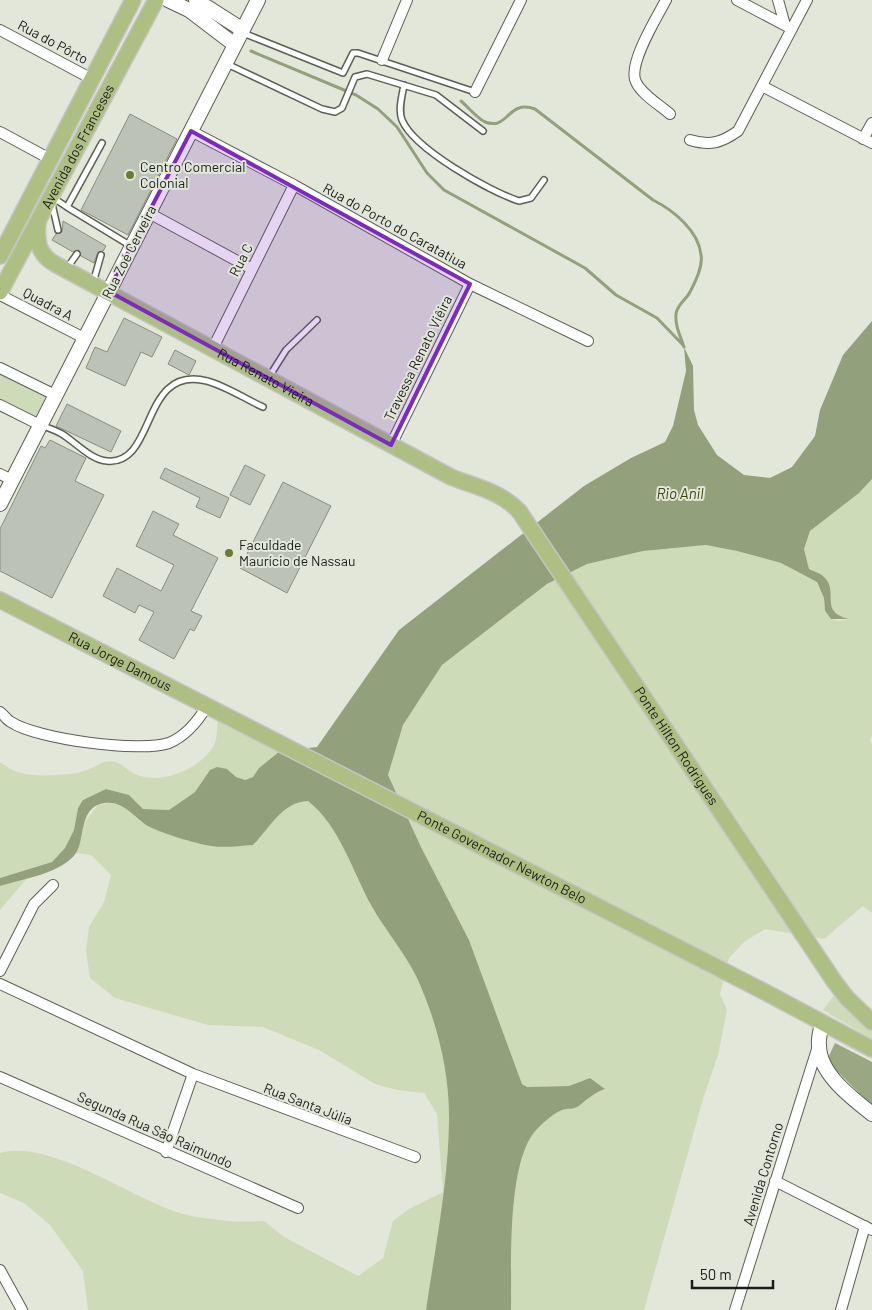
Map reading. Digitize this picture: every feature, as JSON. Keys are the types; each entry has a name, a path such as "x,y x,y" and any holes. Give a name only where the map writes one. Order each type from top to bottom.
{"main road":[{"name":"Avenida dos Franceses","path":"0,293 156,0"},
{"name":"Avenida dos Franceses","path":"2,246 131,4"},
{"name":"Rua Renato Vieira","path":"38,222 38,238 41,251 46,258 451,477 495,492 519,511"},
{"name":"Ponte Hilton Rodrigues","path":"519,511 834,981 872,1022"},
{"name":"Rua Jorge Damous","path":"0,600 241,724"},
{"name":"Ponte Governador Newton Belo","path":"241,724 763,990 872,1049"}],"street":[{"path":"168,0 240,36"},
{"path":"196,0 240,36"},
{"name":"Rua Zoé Cerveira","path":"0,504 6,477 40,425 258,0"},
{"path":"382,60 406,0"},
{"path":"475,92 521,0"},
{"path":"666,0 637,57 633,71 636,83 641,89 670,114"},
{"path":"737,0 789,27"},
{"path":"778,0 789,27"},
{"path":"690,140 711,144 725,140 738,131 762,86 789,27 806,1"},
{"name":"Rua do Pôrto","path":"0,30 92,79"},
{"path":"762,86 868,141 872,123"},
{"name":"Rua do Porto do Caratatiua","path":"191,131 294,185 470,284 588,340"},
{"path":"0,132 50,159"},
{"name":"Rua C","path":"213,348 294,185"},
{"path":"149,213 252,269"},
{"name":"Travessa Renato Viêira","path":"391,445 470,284"},
{"name":"Quadra A","path":"0,293 84,338"},
{"path":"0,368 55,395"},
{"path":"0,405 40,425"},
{"path":"0,712 12,723 27,729 90,743 142,748 155,747 171,742 198,720 207,706"},
{"path":"0,971 34,904 52,885"},
{"name":"Rua Santa Júlia","path":"0,984 193,1074 415,1158"},
{"path":"822,1022 818,1046 829,1072 872,1114"},
{"name":"Avenida Contorno","path":"735,1310 818,1046"},
{"path":"166,1152 193,1074"},
{"name":"Segunda Rua São Raimundo","path":"0,1077 166,1152 298,1208"},
{"path":"775,1181 868,1228 840,1310"},
{"path":"0,1270 22,1310"}],"lane":[{"path":"240,36 343,73 353,53 382,60 475,92"},
{"path":"226,64 330,111 339,110 355,77 364,74 436,95 482,131"},
{"path":"404,85 401,107 403,121 440,159 459,172 519,201 531,198 544,180"},
{"path":"67,207 102,143"},
{"path":"52,197 131,246"},
{"path":"52,197 54,217 58,230"},
{"path":"66,270 77,254"},
{"path":"93,284 101,255"},
{"path":"268,378 286,350 317,320"},
{"path":"40,425 60,433 100,460 111,461 122,458 133,450 164,392 175,383 186,380 208,382 263,407"}],"highlighted area":[{"path":"191,131 470,284 391,445 108,291"}],"shaded area":[{"path":"0,373 46,395 35,417 0,400"},
{"path":"872,479 872,736 870,739 872,746 872,913 863,906 824,939 765,929 744,942 729,958 720,994 727,1010 718,1055 703,1099 644,1310 511,1310 513,1214 520,1163 528,1143 538,1128 552,1115 562,1110 578,1107 594,1094 605,1089 590,1078 569,1086 527,1087 522,1084 469,940 421,847 388,775 403,725 442,665 547,584 587,564 643,551 707,545 737,551 781,563 817,582 824,598 825,611 831,619 840,621 848,619 834,611 831,606 828,582 819,573 809,569 804,549 810,531 859,493"},
{"path":"218,716 280,751 259,768 253,777 245,780 236,777 227,769 210,770 195,792 169,810 143,809 129,795 106,789 83,800 78,808 74,830 65,849 52,862 0,878 0,762 19,773 54,775 74,774 114,761 135,774 145,777 167,777 189,768 207,755 216,740"},
{"path":"308,801 329,823 345,851 372,908 417,978 431,1012 441,1048 449,1104 448,1145 446,1169 440,1216 426,1310 88,1310 83,1271 50,1225 24,1203 0,1193 0,1153 21,1151 44,1155 68,1163 143,1198 187,1215 226,1221 264,1221 284,1237 358,1276 383,1258 393,1221 409,1209 443,1192 437,1114 424,1093 397,1090 375,1084 319,1050 263,1027 208,1025 115,998 90,978 86,951 89,927 104,902 111,875 91,855 76,853 84,823 98,805 108,803 122,806 148,826 186,840 213,845 240,846 253,845 271,823 284,811 299,802"},
{"path":"29,876 0,910 0,886"},
{"path":"835,994 872,1031 872,1039 823,1010"},
{"path":"835,1043 872,1062 872,1106 831,1065 829,1056"}],"water":[{"name":"Rio Anil","path":"872,321 872,479 859,493 810,531 804,549 809,569 822,575 828,582 831,606 834,611 849,619 831,619 825,611 824,598 817,582 781,563 737,551 706,545 643,551 587,564 547,584 442,665 403,725 388,775 421,847 469,940 522,1084 527,1087 569,1086 590,1078 605,1089 578,1107 562,1110 552,1115 538,1128 528,1143 520,1163 513,1214 511,1310 426,1310 448,1145 449,1104 441,1048 431,1012 417,978 372,907 345,851 329,823 319,811 308,801 299,802 277,817 253,845 222,847 205,845 151,828 120,805 114,803 100,804 93,808 86,819 76,853 62,866 0,886 0,878 52,862 65,848 74,830 78,808 83,800 106,789 129,795 143,809 169,810 195,792 210,770 217,767 227,769 236,777 245,780 253,777 259,768 280,751 317,747 399,630 584,486 631,458 665,442 673,426 686,371 684,347 693,366 694,410 698,425 717,455 744,475 770,478 792,467 815,436 820,410 843,355"}],"building":[{"name":"Centro Comercial Colonial","path":"130,114 177,139 128,235 81,210"},
{"path":"63,221 106,246 103,251 98,252 94,263 81,256 79,250 73,252 52,240 56,234 62,232"},
{"path":"124,318 162,337 152,357 141,352 125,386 86,368 95,347 107,352"},
{"path":"175,350 196,361 189,375 168,364"},
{"path":"67,404 121,431 111,452 56,426"},
{"path":"50,440 86,458 75,481 104,495 52,598 0,571 0,529 41,446 45,448"},
{"path":"245,465 265,475 250,505 230,495"},
{"path":"165,468 229,498 220,518 196,507 200,498 160,478"},
{"path":"283,482 331,506 287,593 240,568"},
{"path":"153,511 179,524 173,535 218,558 191,611 202,616 194,631 190,629 174,659 139,640 154,612 139,605 135,613 103,596 117,568 161,591 174,565 136,546"}],"waterway":[{"path":"251,51 356,95 378,109 397,127 427,173 444,190 585,268 616,295 657,318 683,345"},
{"path":"461,101 482,120 493,124 504,119 519,108 535,109 684,222 695,238 701,255 700,269 694,284 678,307 676,314 677,327 684,347"}],"place":[{"name":"Centro Comercial Colonial","path":"130,175"},
{"name":"Faculdade Maurício de Nassau","path":"229,553"}]}
